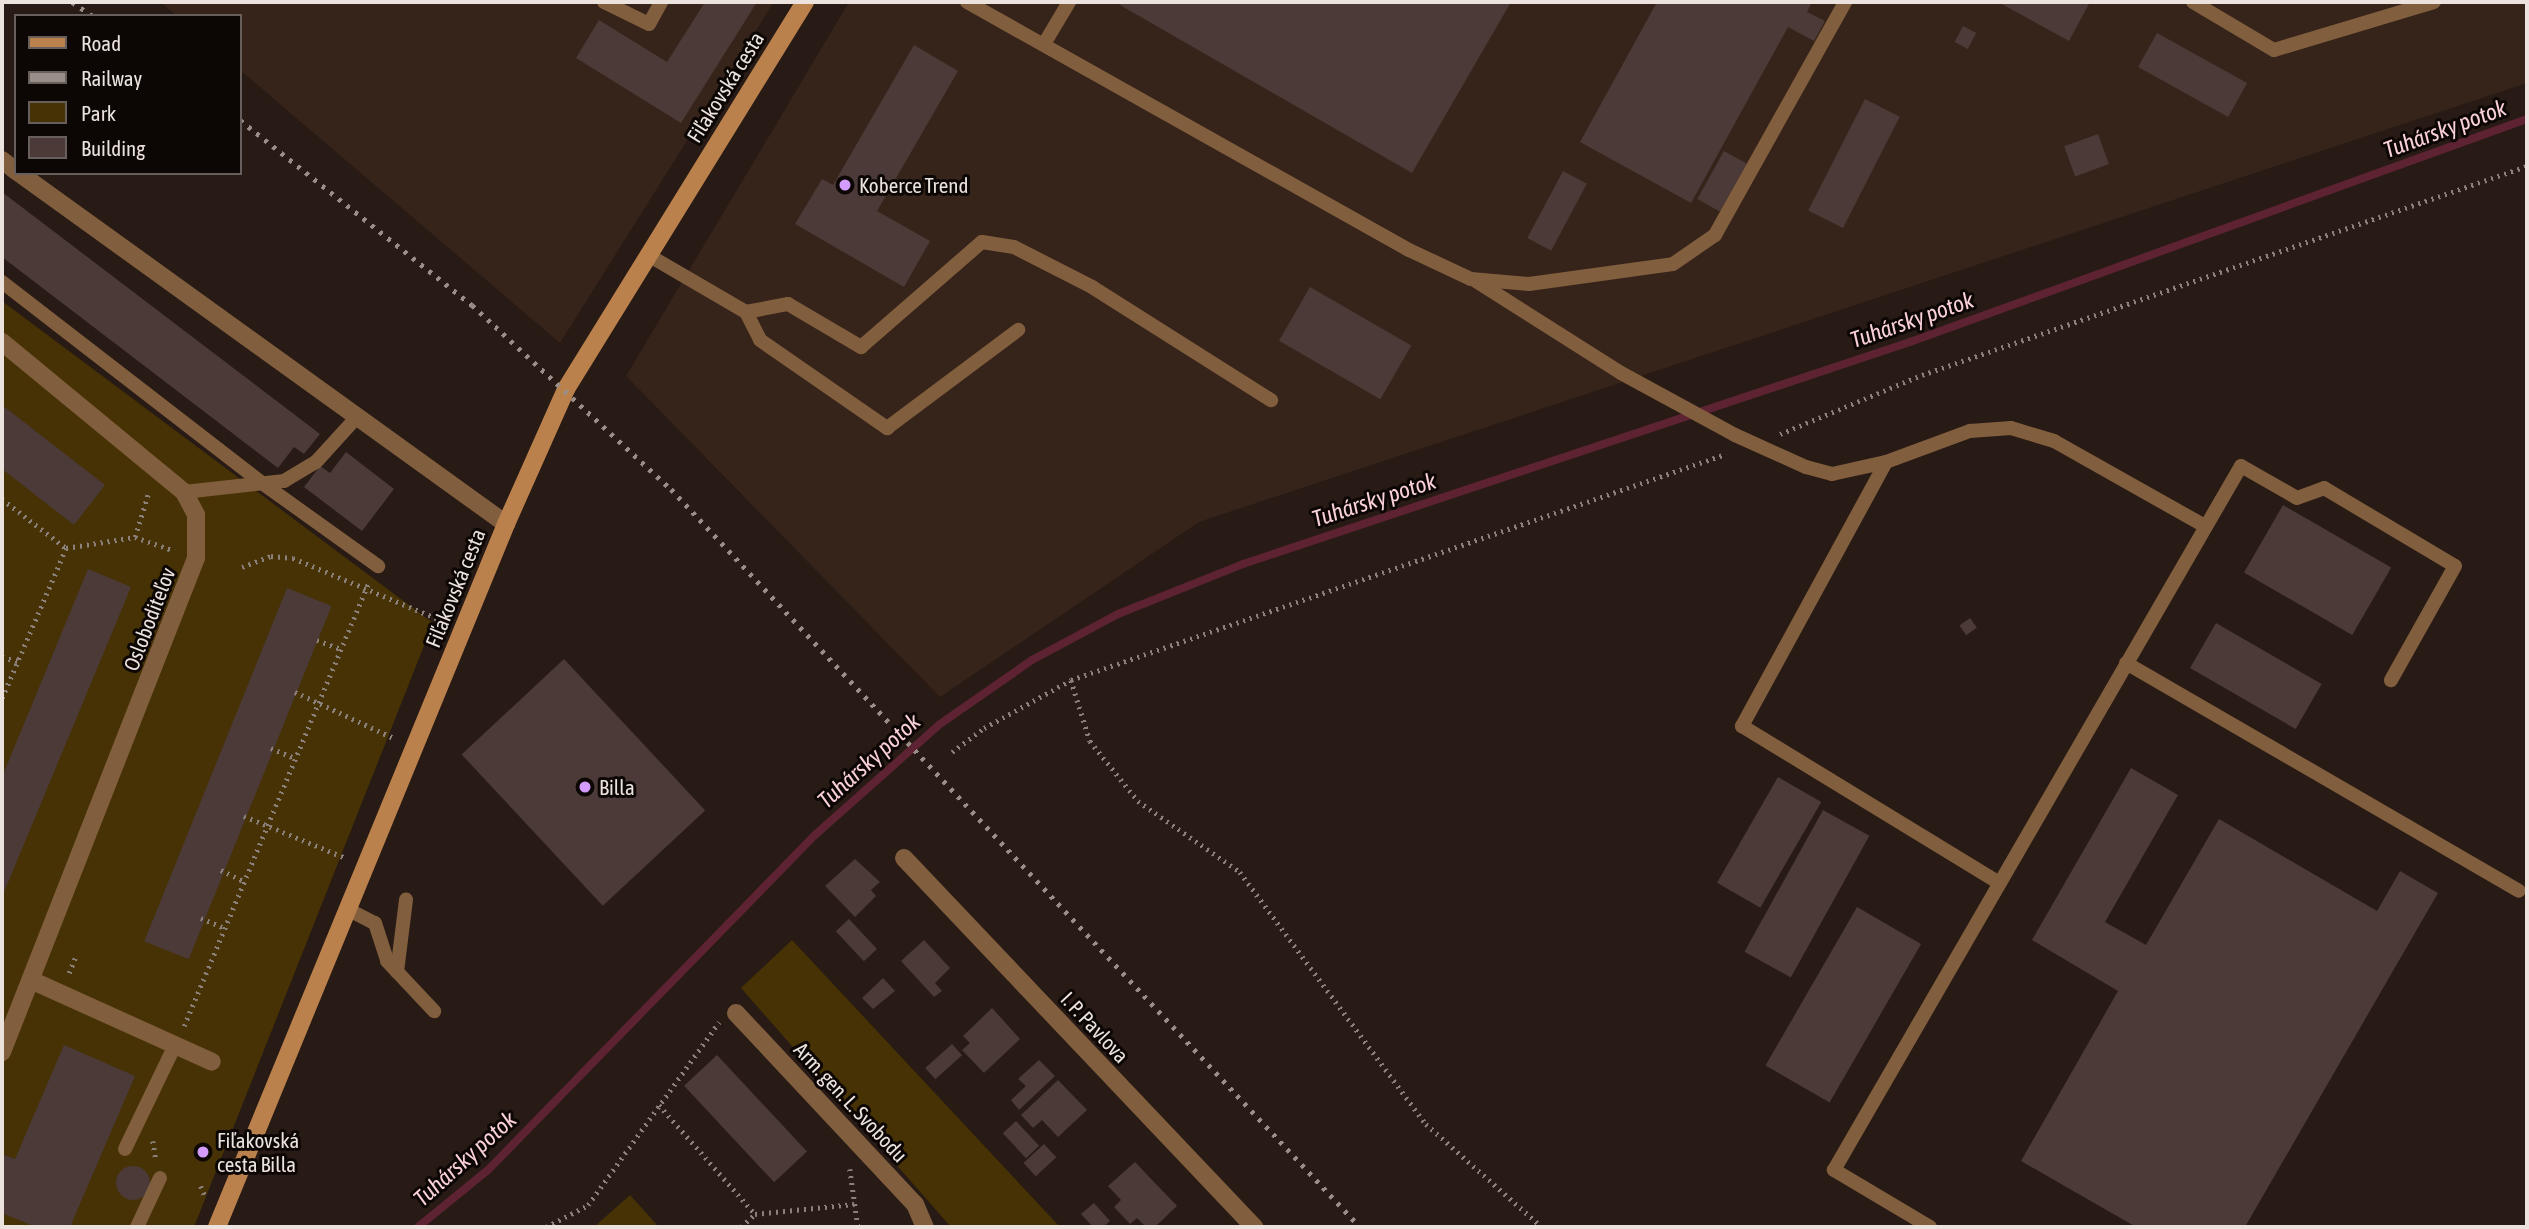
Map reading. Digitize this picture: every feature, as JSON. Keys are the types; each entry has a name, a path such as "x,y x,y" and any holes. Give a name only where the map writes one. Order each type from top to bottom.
{"street":[{"name":"Fiľakovská cesta","path":"218,1227 506,524 566,389 805,2"},
{"path":"22,175 506,524"},
{"name":"Osloboditeľov","path":"2,342 163,471 184,492 196,515 196,558 33,981 2,1052"},
{"name":"I. P. Pavlova","path":"904,858 1254,1227"},
{"path":"33,981 212,1062"},
{"name":"Arm. gen. L. Svobodu","path":"736,1013 915,1204 925,1227"}],"lane":[{"path":"604,2 649,24 662,2"},
{"path":"967,2 1409,250 1471,279 1621,373 1735,435 1832,474 1886,462 1970,430 2011,428 2054,441 2205,526"},
{"path":"1044,44 1069,2"},
{"path":"1471,279 1529,284 1673,264 1715,235 1845,2"},
{"path":"2193,2 2274,50 2434,2"},
{"path":"746,312 788,304 861,347 982,242 1014,247 1092,287 1271,400"},
{"path":"648,255 746,312 760,340 887,428 1018,330"},
{"path":"2,282 262,483 378,566"},
{"path":"184,492 284,481 317,462 357,416"},
{"path":"1886,462 1742,726 1999,883"},
{"path":"1930,1227 1834,1170 2241,466 2297,498 2324,488 2455,566 2391,680"},
{"path":"2126,663 2519,891"},
{"path":"400,974 406,900"},
{"path":"349,911 375,923 387,961 434,1011"},
{"path":"125,1149 174,1045"},
{"path":"137,1227 160,1178"}],"path":[{"path":"135,537 144,498 163,471"},
{"path":"2,499 66,548 135,537 196,558"},
{"path":"2,698 66,548"},
{"path":"242,567 271,556 293,558 443,622"},
{"path":"192,1007 364,589"},
{"path":"317,640 340,649"},
{"path":"2,657 17,661"},
{"path":"1071,680 1090,741 1138,801 1240,872 1426,1124 1542,1227"},
{"path":"295,692 396,738"},
{"path":"271,748 295,758"},
{"path":"244,816 347,858"},
{"path":"221,870 244,881"},
{"path":"201,918 225,928"},
{"path":"546,1227 588,1205 721,1019 736,1013"},
{"path":"659,1105 754,1214"},
{"path":"858,1227 850,1162 860,1144"},
{"path":"741,1227 754,1214 855,1204"}],"shaded area":[{"path":"160,2 774,2 560,343 242,72 242,14 175,14"},
{"path":"849,2 2527,2 2527,83 1199,522 940,697 626,376"}],"green space":[{"path":"2,301 433,623 194,1227 2,1227"},
{"path":"792,940 1060,1227 951,1227 741,988"},
{"path":"630,1195 659,1227 594,1227"}],"building":[{"path":"705,2 757,2 681,123 576,58 599,20 667,62"},
{"path":"1122,2 1511,2 1412,173 1120,5"},
{"path":"1657,2 1812,2 1807,12 1825,21 1814,41 1788,27 1691,203 1580,142"},
{"path":"1998,2 2090,2 2069,41"},
{"path":"1963,26 1976,33 1968,49 1955,42"},
{"path":"2157,33 2247,83 2228,117 2138,67"},
{"path":"914,45 958,71 877,211 930,241 904,287 795,224 822,179 833,185"},
{"path":"1865,99 1900,117 1843,228 1808,210"},
{"path":"2098,134 2109,164 2075,176 2064,146"},
{"path":"1724,151 1747,164 1720,212 1697,199"},
{"path":"1563,171 1587,184 1551,251 1527,238"},
{"path":"2,192 320,434 304,454 294,447 278,468 2,257"},
{"path":"1310,287 1411,346 1380,399 1279,341"},
{"path":"2,405 105,485 74,525 2,469"},
{"path":"346,452 394,489 362,531 304,487 320,466 330,473"},
{"path":"2283,505 2391,568 2352,635 2244,573"},
{"path":"88,569 131,587 2,897 2,777"},
{"path":"287,588 332,606 189,959 144,941"},
{"path":"1970,618 1977,628 1966,635 1959,625"},
{"path":"2216,623 2322,684 2296,729 2190,668"},
{"path":"564,659 705,810 603,906 462,754"},
{"path":"2131,768 2178,795 2105,922 2146,945 2219,819 2377,911 2400,871 2438,893 2245,1227 2136,1227 2021,1161 2118,991 2032,940"},
{"path":"1778,777 1821,802 1760,908 1717,883"},
{"path":"1823,810 1869,836 1791,977 1744,952"},
{"path":"855,859 880,882 871,890 876,896 855,917 825,886"},
{"path":"1857,907 1921,944 1830,1102 1766,1065"},
{"path":"849,919 877,949 864,961 836,931"},
{"path":"924,940 950,968 935,983 942,991 934,997 901,961"},
{"path":"883,978 895,991 873,1009 862,998"},
{"path":"992,1008 1020,1039 984,1073 962,1050 970,1043 963,1036"},
{"path":"952,1044 962,1055 935,1079 925,1068"},
{"path":"64,1045 135,1076 70,1227 36,1227 2,1213 2,1154 15,1159"},
{"path":"717,1055 807,1152 774,1182 684,1086"},
{"path":"1039,1060 1055,1076 1019,1110 1011,1100 1026,1086 1018,1079"},
{"path":"1058,1080 1087,1110 1058,1137 1042,1120 1033,1128 1021,1115"},
{"path":"1016,1121 1039,1146 1026,1158 1003,1133"},
{"path":"1044,1144 1056,1157 1036,1176 1024,1163"},
{"path":"1135,1162 1177,1206 1155,1227 1146,1227 1137,1218 1130,1224 1114,1207 1121,1200 1108,1186"},
{"path":"133,1166 145,1171 150,1183 145,1195 133,1200 121,1195 116,1183 121,1171"},
{"path":"1094,1203 1110,1221 1103,1227 1093,1227 1081,1214"}],"waterway":[{"name":"Tuhársky potok","path":"418,1227 488,1170 815,835 940,724 1032,660 1118,614 1243,564 1910,342 2527,119"}],"railway":[{"path":"72,2 90,14"},
{"path":"242,122 472,305 671,489 1360,1227"}],"place":[{"name":"Koberce Trend","path":"845,185"},
{"name":"Billa","path":"585,787"},
{"name":"Fiľakovská cesta Billa","path":"203,1152"}]}
